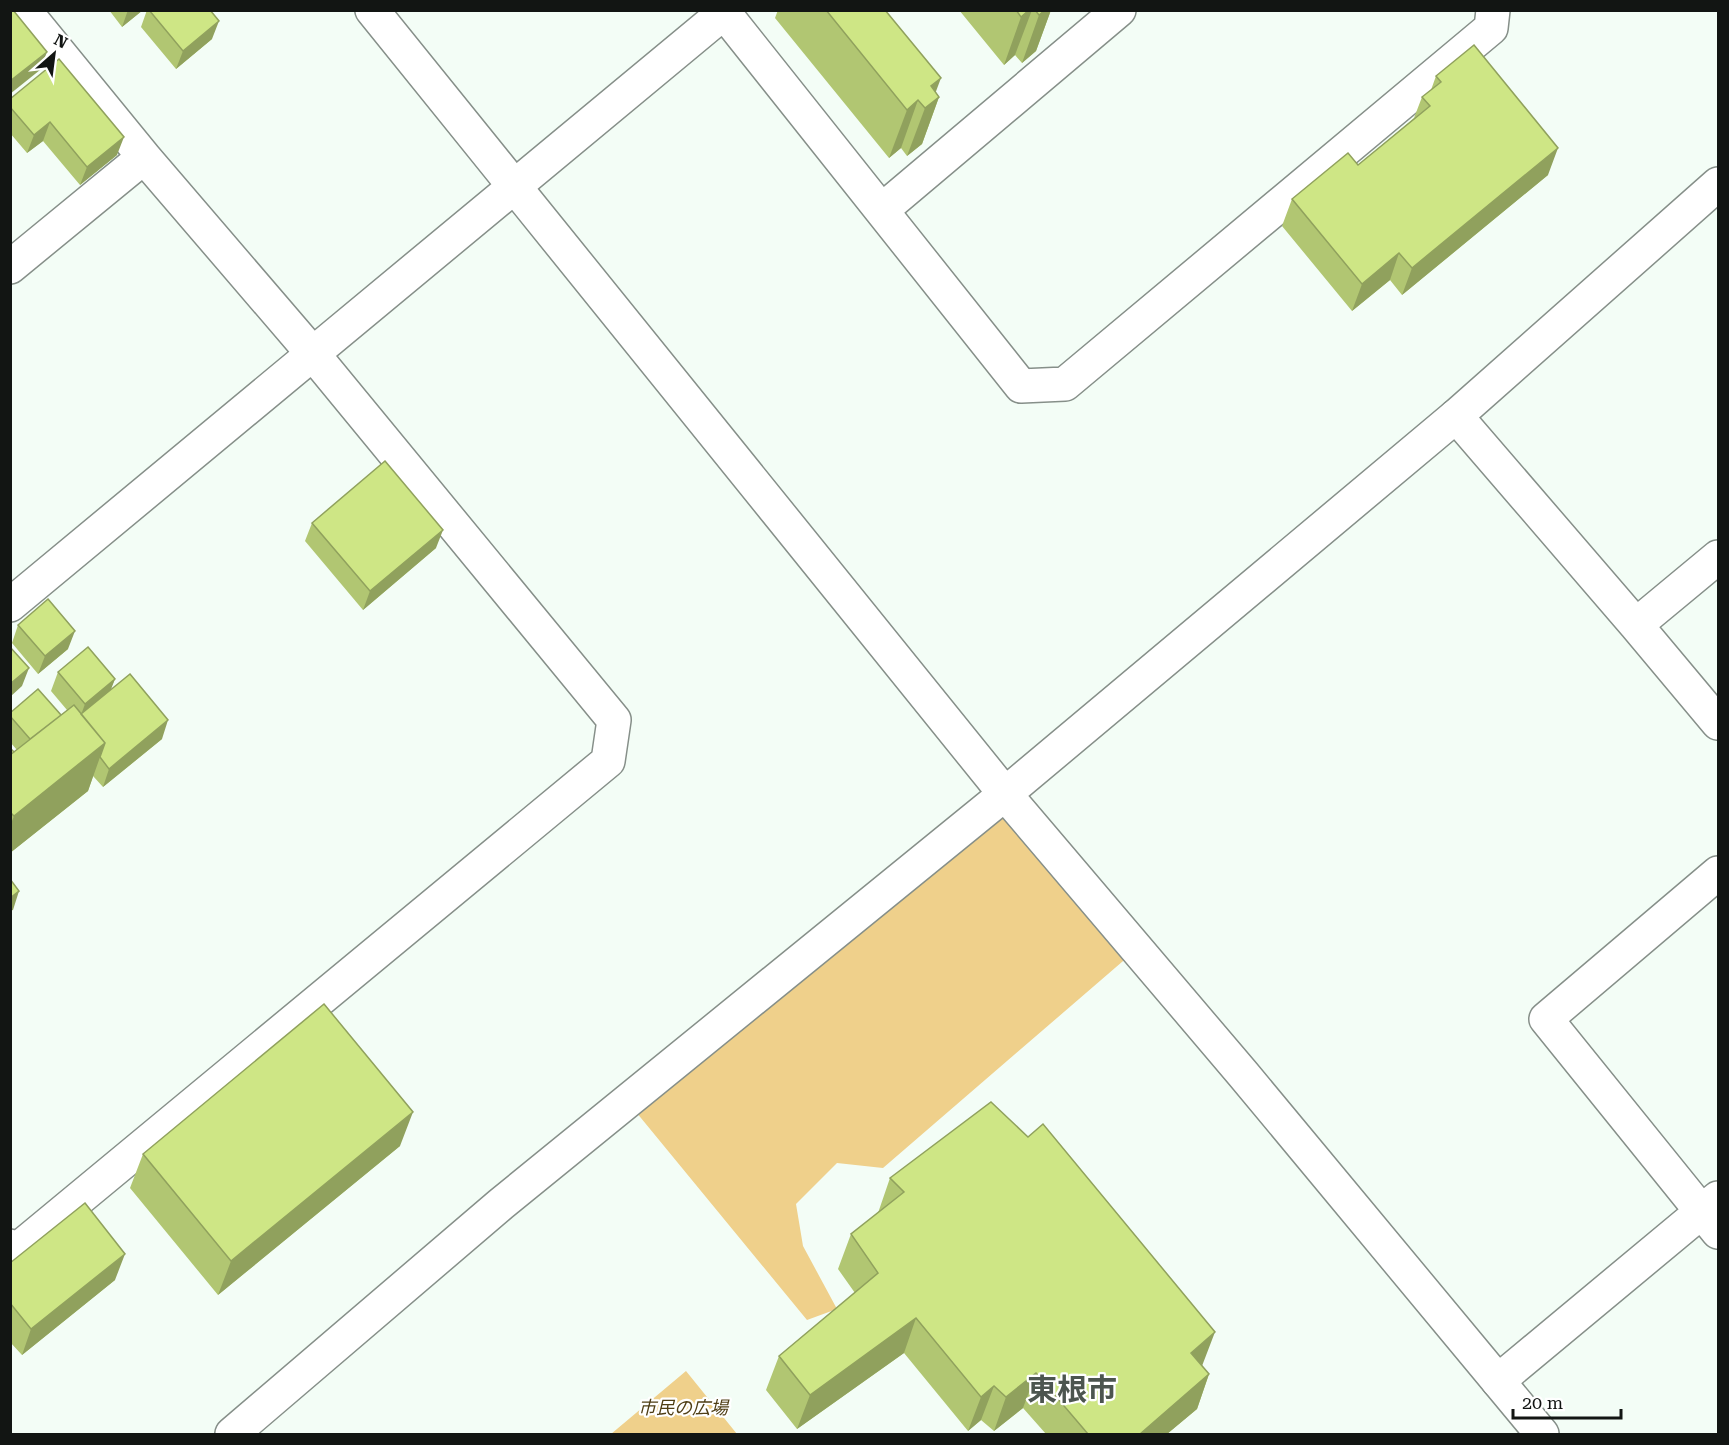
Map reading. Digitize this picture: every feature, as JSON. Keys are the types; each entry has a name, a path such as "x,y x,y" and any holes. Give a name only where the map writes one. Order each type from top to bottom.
{"street":[{"path":"10,1246 17,1250 608,761 614,720 313,354 144,157 24,10"},
{"path":"372,10 1005,794 1236,1065 1542,1434"},
{"path":"882,210 1119,10"},
{"path":"10,605 724,11 1021,386 1065,384 1491,28 1493,10"},
{"path":"10,267 144,157"},
{"path":"232,1434 501,1204 1005,794 1456,416 1719,184"},
{"path":"1456,416 1719,723"},
{"path":"1636,625 1719,556"},
{"path":"1498,1381 1713,1214 1546,1019 1719,873"}],"green space":[{"path":"1005,794 1137,949 883,1168 837,1163 796,1204 803,1246 837,1309 807,1320 627,1101"},
{"name":"市民の広場","path":"686,1371 737,1434 611,1434"}],"building":[{"path":"10,10 13,10 47,52 10,81"},
{"path":"149,10 210,10 219,21 183,51"},
{"path":"826,10 885,10 941,78 931,86 939,97 925,108 918,100 907,110"},
{"path":"1016,10 1029,10 1021,17"},
{"path":"1035,10 1045,10 1039,15"},
{"path":"1474,45 1558,148 1412,268 1399,253 1362,284 1292,199 1348,153 1358,165 1430,106 1422,97 1441,82 1436,76"},
{"path":"59,59 124,137 87,167 50,122 34,135 10,107 10,99"},
{"path":"385,461 443,530 370,591 312,523"},
{"path":"48,599 75,631 45,656 18,625"},
{"path":"10,647 29,668 10,684"},
{"path":"88,647 115,679 85,704 58,672"},
{"path":"130,674 168,720 109,769 100,757 105,743 81,714"},
{"path":"38,689 61,715 30,739 10,716 10,713"},
{"path":"74,705 105,743 14,816 10,812 10,755"},
{"path":"10,879 19,891 10,898"},
{"path":"324,1004 413,1112 231,1261 143,1154"},
{"path":"991,1102 1028,1137 1043,1124 1215,1332 1191,1353 1209,1374 1140,1434 1088,1434 1036,1373 1006,1397 994,1386 981,1397 916,1318 810,1395 779,1356 878,1273 851,1234 904,1192 890,1178"},
{"path":"85,1203 125,1254 31,1329 10,1303 10,1263"}],"district":[{"name":"東根市","path":"1072,1390"}]}
